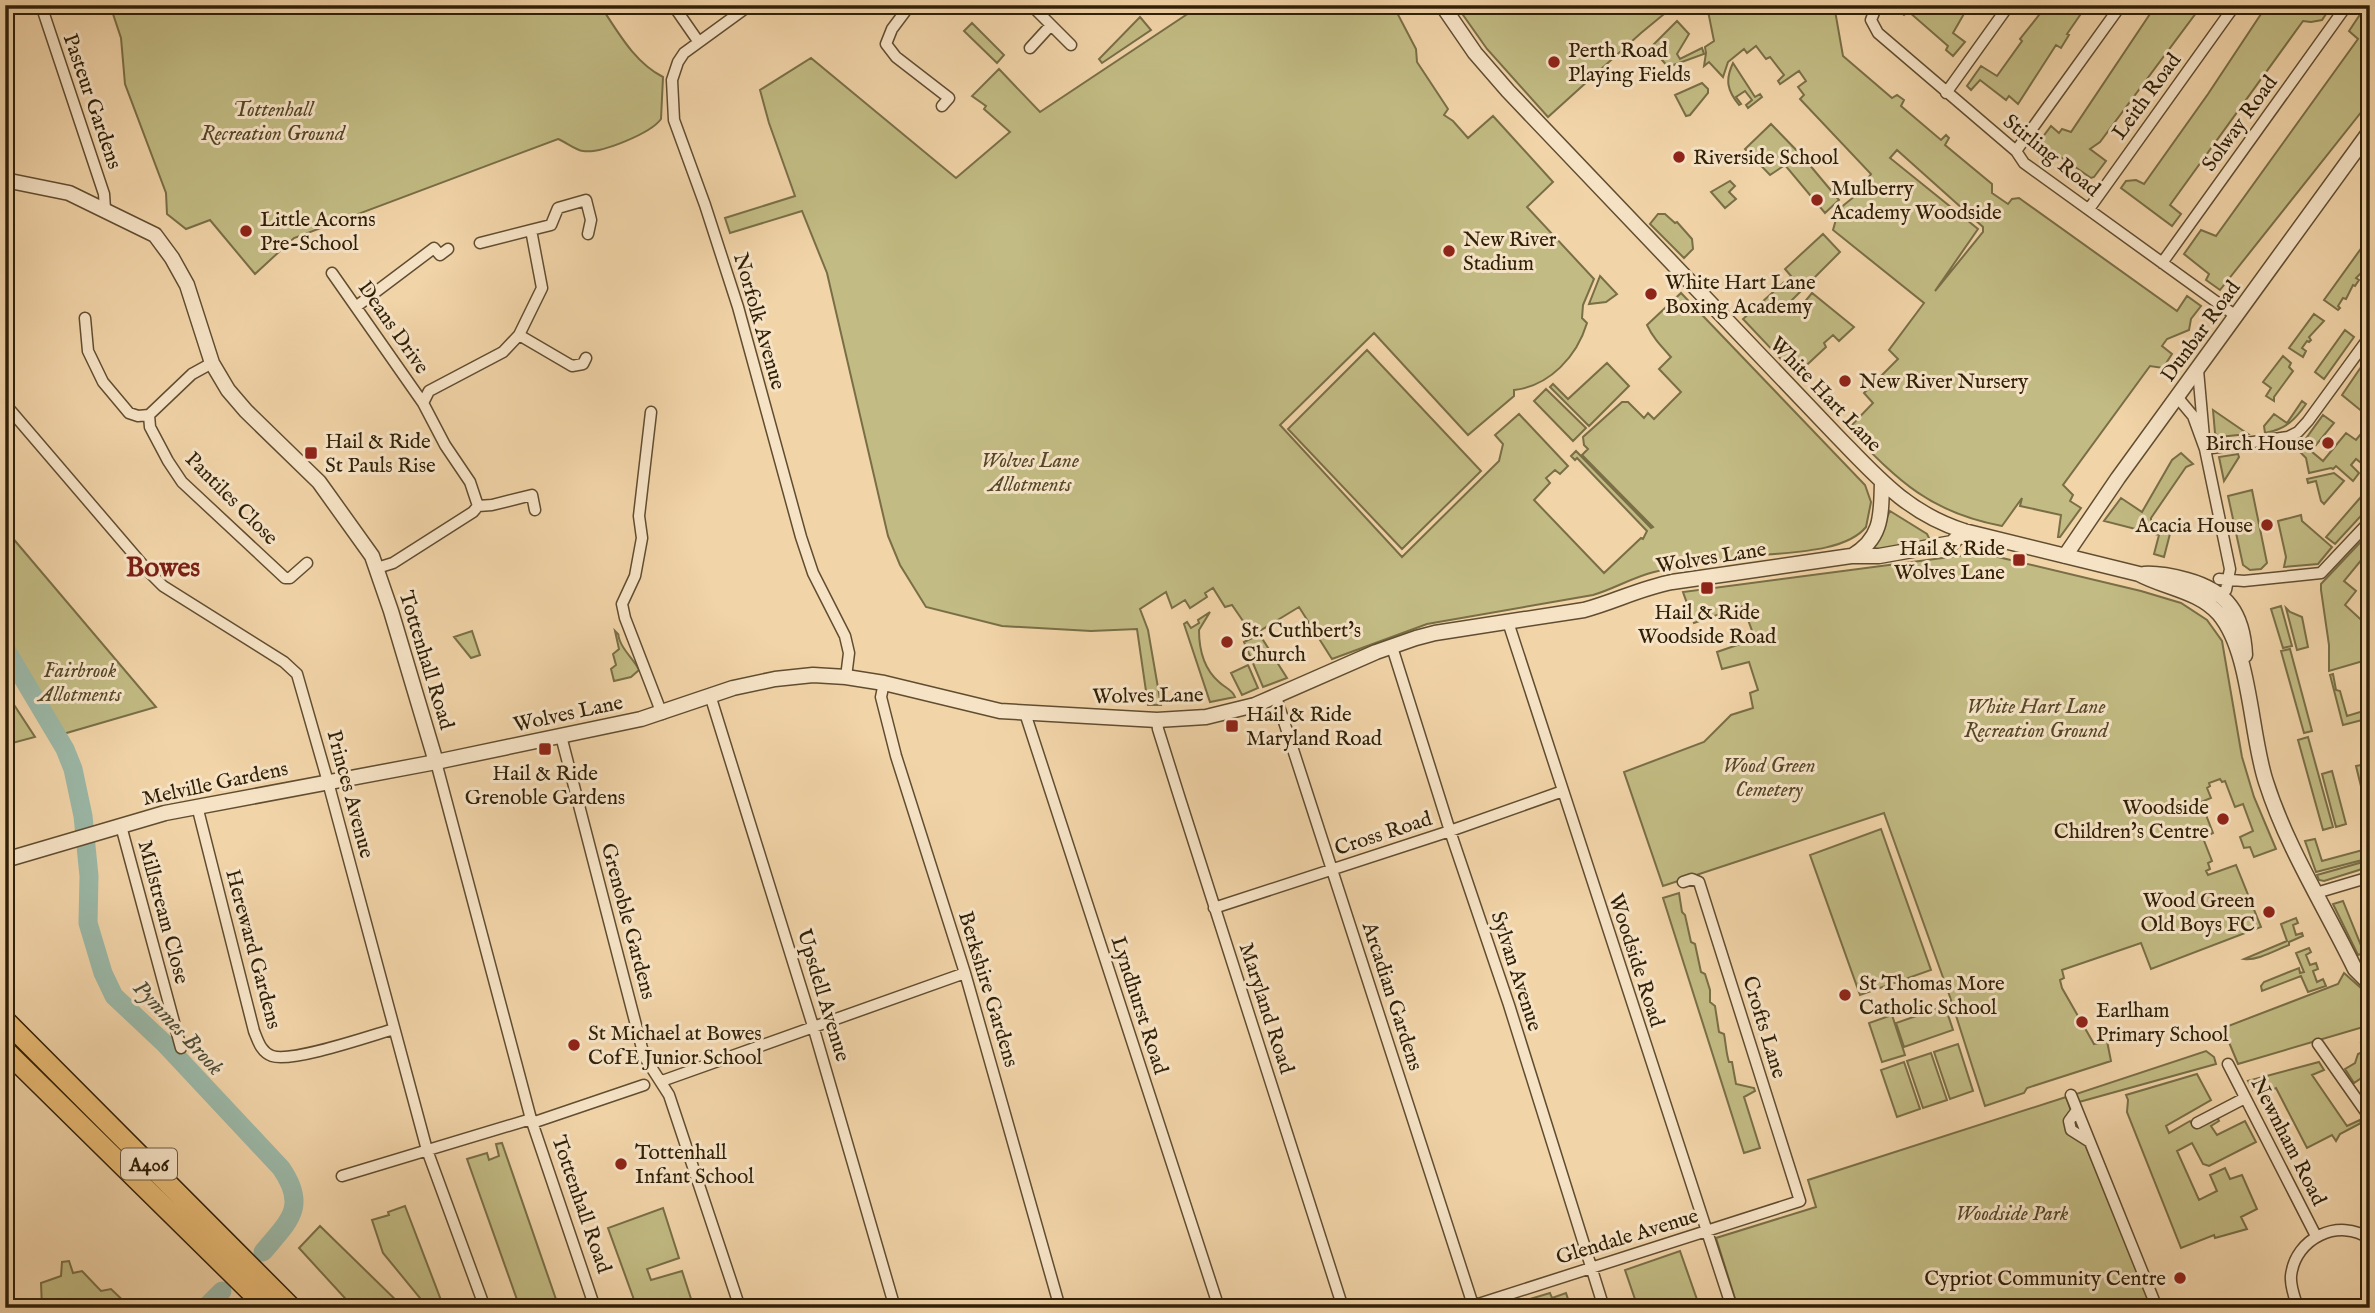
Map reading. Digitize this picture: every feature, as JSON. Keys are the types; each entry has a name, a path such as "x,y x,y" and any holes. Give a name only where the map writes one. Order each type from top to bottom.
{"highway":[{"name":"A406","path":"5,1020 292,1308"},
{"name":"A406","path":"5,1049 267,1308"}],"street":[{"name":"Pasteur Gardens","path":"41,5 104,194 105,209"},
{"path":"673,5 698,41"},
{"name":"Norfolk Avenue","path":"750,5 684,53 674,71 671,90 674,120 738,307 801,537 813,573 845,635 849,653 846,677"},
{"path":"910,5 892,29 886,44 896,57 949,98 942,106"},
{"path":"1031,5 1071,45"},
{"name":"White Hart Lane","path":"1442,5 1475,53 1508,91 1882,482 1912,508 1936,521 1964,531 2139,574 2162,585 2200,591 2225,589 2242,630 2245,684"},
{"name":"Stirling Road","path":"1877,5 1871,17 1873,27 2016,151 2024,163 2236,316"},
{"path":"1946,93 2009,5"},
{"path":"2016,151 2121,5"},
{"name":"Leith Road","path":"2088,209 2235,5"},
{"name":"Solway Road","path":"2162,263 2347,5"},
{"path":"1030,48 1051,25"},
{"name":"Dunbar Road","path":"2065,556 2370,131"},
{"name":"Tottenhall Road","path":"5,180 69,193 155,235 187,285 212,363 228,390 319,482 365,544 377,568 436,762 531,1121 595,1308"},
{"path":"480,243 551,225 558,208 586,200 591,220 588,234"},
{"path":"423,402 429,391 503,352 519,335 542,288 531,230"},
{"path":"357,306 434,248 440,255 448,249"},
{"name":"Deans Drive","path":"332,273 423,402 445,445 470,482 478,506"},
{"path":"85,318 88,351 103,383 129,413 143,415 192,373 212,363"},
{"path":"519,335 572,366 583,364 586,358"},
{"path":"2205,449 2282,438 2298,432 2370,336"},
{"path":"2198,370 2205,449 2230,569 2225,589"},
{"path":"2178,398 2193,416 2205,449"},
{"name":"Princes Avenue","path":"5,404 163,586 284,662 297,674 427,1150 485,1308"},
{"path":"651,412 639,516 642,538 635,576 622,604 662,714"},
{"name":"Pantiles Close","path":"143,415 168,461 183,482 285,578 290,578 307,563"},
{"path":"1851,556 1866,548 1877,532 1882,482"},
{"path":"377,568 393,564 473,512 478,506 532,495 536,510"},
{"path":"2225,589 2244,581 2321,573 2370,521"},
{"name":"Wolves Lane","path":"436,762 662,714 710,695 775,679 813,675 884,683 980,708 1025,713 1157,720 1221,715 1276,696 1392,647 1435,633 1584,610 1661,584 1952,544 1964,531"},
{"name":"White Hart Lane","path":"2200,591 2231,633 2245,684 2257,752 2266,783 2292,846 2355,970 2370,984"},
{"name":"Woodside Road","path":"1508,622 1732,1308"},
{"name":"Sylvan Avenue","path":"1392,647 1450,831 1509,1004 1604,1308"},
{"name":"Berkshire Gardens","path":"884,683 881,697 896,756 965,973 1060,1308"},
{"name":"Upsdell Avenue","path":"710,695 813,1026 895,1308"},
{"name":"Arcadian Gardens","path":"1276,696 1471,1307"},
{"name":"Lyndhurst Road","path":"1025,713 1219,1308"},
{"name":"Maryland Road","path":"1157,720 1214,908 1343,1308"},
{"name":"Grenoble Gardens","path":"561,736 644,1056 669,1095 740,1308"},
{"name":"Melville Gardens","path":"5,860 197,806 436,762"},
{"name":"Cross Road","path":"1214,908 1563,791"},
{"name":"Hereward Gardens","path":"197,806 254,1031 263,1051 270,1056 291,1057 394,1029"},
{"name":"Millstream Close","path":"121,826 181,1048"},
{"path":"2316,893 2370,877"},
{"name":"Crofts Lane","path":"1683,882 1692,879 1699,882 1800,1201"},
{"path":"662,1081 965,973"},
{"path":"2318,1044 2370,1118"},
{"name":"Newnham Road","path":"2228,1063 2316,1236"},
{"path":"342,1176 644,1085"},
{"path":"2071,1095 2157,1308"},
{"path":"2197,1123 2245,1098"},
{"name":"Glendale Avenue","path":"1471,1307 1800,1201"},
{"path":"2298,1308 2291,1273 2302,1249 2316,1236 2337,1229 2361,1232 2370,1239"}],"green space":[{"name":"Tottenhall Recreation Ground","path":"110,5 600,5 635,55 663,77 661,119 637,136 591,151 580,150 558,139 294,238 255,274 210,220 186,229 167,214 166,193 125,84 121,38"},
{"name":"Wolves Lane Allotments","path":"1201,5 1393,5 1416,49 1417,62 1448,109 1444,115 1468,138 1493,116 1553,182 1527,207 1594,279 1583,305 1582,318 1587,323 1569,358 1550,376 1514,390 1514,396 1468,435 1374,333 1280,425 1402,557 1499,461 1503,444 1495,435 1519,414 1568,466 1560,474 1555,470 1546,478 1550,483 1534,500 1604,573 1643,539 1647,531 1577,458 1575,460 1571,456 1576,451 1651,528 1653,527 1582,455 1588,449 1584,445 1583,437 1622,402 1628,402 1644,418 1648,413 1654,419 1681,392 1659,369 1671,357 1647,325 1681,293 1865,485 1871,502 1866,527 1856,536 1830,547 1678,567 1646,574 1593,595 1427,624 1332,659 1299,607 1258,632 1287,678 1263,687 1244,642 1254,637 1232,605 1225,607 1213,588 1205,593 1207,597 1190,608 1185,600 1172,608 1166,592 1140,609 1148,630 1161,705 1148,705 1137,629 1091,631 1002,626 926,607 900,565 888,536 827,273 802,211 730,233 725,218 795,196 760,90 811,58 956,178 1010,132 984,109 986,106 972,96 999,69 1040,112"},
{"name":"Perth Road Playing Fields","path":"1456,5 1675,5 1548,117 1487,49"},
{"path":"1710,5 1834,5 1843,56 1892,98 1897,95 1904,100 1901,106 1941,140 1946,135 1949,138 1945,145 1992,184 1992,193 2008,204 2012,199 2019,198 2177,311 2187,296 2201,306 2191,319 2189,330 2167,339 2162,346 2172,354 2163,368 2150,366 2063,485 2073,495 2070,501 2081,508 2060,537 2061,515 2020,506 2022,498 2002,526 1976,520 1934,503 1899,478 1848,429 1873,403 1864,393 1898,359 1889,350 1924,303 1833,230 1839,209 1861,191 1871,174 1800,99 1804,95 1798,87 1806,81 1799,71 1780,84 1778,81 1784,75 1770,57 1766,59 1756,46 1747,53 1744,49 1728,62 1723,77 1709,62 1704,66 1705,47 1714,41 1708,11","holes":["1897,150 1983,227 1983,232 1935,291 1978,229 1890,158"]},
{"path":"1899,5 1969,5 1953,33 1965,42 1953,56 1946,50 1948,46 1908,11 1904,15 1896,9"},
{"path":"2047,5 2087,5 2067,34 2069,35 2061,48 2056,45 2018,104 2009,96 2006,100 1980,80 1971,90 1967,86 1981,66 1997,76 2022,41 2020,39"},
{"path":"2156,5 2202,5 2100,142 2090,149 2106,161 2091,178 2039,142 2051,126 2059,133 2062,129 2071,132"},
{"path":"2267,5 2317,5 2328,11 2322,20 2303,21 2170,205 2181,214 2172,226 2121,188 2126,181 2136,180 2144,184"},
{"path":"2361,13 2370,17 2370,101 2220,290 2206,280 2209,274 2184,254 2201,230 2216,236 2358,39 2349,31"},
{"path":"1140,17 1151,30 1102,63 1099,59"},
{"path":"1677,21 1689,34 1677,54 1680,59 1702,48 1704,54 1668,67 1651,47"},
{"path":"972,23 1004,55 997,63 964,31"},
{"path":"1733,63 1755,97 1760,94 1762,97 1748,108 1746,105 1752,100 1745,91 1736,97 1741,104 1739,105 1730,90 1728,80"},
{"path":"1702,83 1708,93 1690,115 1686,116 1675,95"},
{"path":"1771,124 1839,200 1825,213 1785,165 1770,175 1745,149"},
{"path":"1730,181 1735,186 1729,192 1736,199 1725,208 1711,192"},
{"path":"1658,214 1665,214 1677,222 1692,239 1693,249 1684,258 1650,224"},
{"path":"1823,234 1840,252 1785,307 1794,315 1812,293 1854,327 1839,341 1833,335 1824,343 1826,347 1796,375 1743,319 1791,276 1785,269"},
{"path":"2370,236 2370,264 2356,278 2359,280 2353,285 2346,299 2343,298 2338,310 2324,300"},
{"path":"1600,276 1617,294 1606,302 1589,304"},
{"path":"2314,314 2324,321 2302,348 2306,351 2303,357 2289,348"},
{"path":"2345,330 2354,337 2324,379 2315,372"},
{"path":"2370,349 2370,395 2362,404 2370,410 2370,418 2342,395"},
{"path":"1367,350 1481,471 1402,549 1288,429"},
{"path":"2283,356 2291,363 2289,367 2293,371 2274,397 2274,401 2266,396 2271,388 2263,382"},
{"path":"1607,363 1629,386 1589,426 1550,387 1553,384 1568,399"},
{"path":"1546,389 1586,428 1573,441 1534,401"},
{"path":"2302,401 2306,404 2294,419 2279,429 2265,433 2264,426 2274,414 2287,423"},
{"path":"2213,410 2248,434 2219,437 2215,433"},
{"path":"2323,415 2334,423 2311,451 2323,461 2346,433 2356,440 2365,429 2370,433 2370,446 2363,451 2370,457 2365,466 2356,459 2351,465 2359,473 2353,481 2336,466 2333,469 2309,473 2306,458 2300,452 2302,444"},
{"path":"2181,453 2193,464 2186,467 2151,518 2151,522 2172,526 2164,557 2154,554 2159,535 2104,521 2121,498 2142,512 2172,460"},
{"path":"2238,454 2239,457 2224,481 2219,457"},
{"path":"2334,473 2344,481 2324,504 2316,481 2308,483 2307,479"},
{"path":"2252,490 2267,563 2261,569 2250,570 2243,565 2228,496"},
{"path":"2360,498 2370,506 2335,544 2326,537"},
{"path":"1890,511 1927,534 1930,540 1876,551 1873,545"},
{"path":"2301,515 2302,521 2332,547 2318,564 2284,567 2286,557 2278,521"},
{"name":"Fairbrook Allotments","path":"5,529 156,707 63,734 5,638"},
{"path":"2370,532 2370,553 2367,553 2344,581 2356,591 2345,605 2370,628 2370,659 2329,671 2329,645 2321,584"},
{"name":"White Hart Lane Recreation Ground","path":"1973,554 1998,557 2141,591 2181,603 2207,620 2222,641 2242,757 2254,797 2276,849 2254,857 2250,847 2244,848 2240,837 2253,831 2243,804 2235,807 2225,781 2220,779 2209,783 2207,788 2211,798 2201,802 2213,833 2203,838 2212,861 2208,863 2210,869 2206,871 2208,875 2236,865 2261,927 2151,969 2141,943 2062,970 2062,988 2094,1044 2107,1041 2111,1061 2027,1088 2024,1093 1985,1106 1950,997 1884,813 1663,886 1624,772 1704,742 1731,715 1753,708 1750,693 1758,690 1749,662 1722,669 1717,652 1755,639 1743,606 1694,623 1683,592"},
{"path":"2281,606 2292,646 2283,648 2271,609"},
{"path":"2286,608 2302,617 2308,647 2297,650"},
{"path":"1210,612 1199,630 1203,658 1214,677 1235,697 1210,702 1184,624 1187,622 1191,628"},
{"path":"472,631 480,655 471,658 454,637"},
{"path":"615,631 639,670 631,677 614,681 611,669 616,665 613,654 619,649"},
{"path":"2290,649 2312,731 2304,733 2281,651"},
{"path":"1248,665 1258,688 1242,695 1231,673"},
{"path":"2333,674 2336,690 2340,691 2347,716 2370,709 2370,718 2343,725 2330,675"},
{"path":"5,691 35,737 5,745"},
{"path":"2308,737 2333,827 2323,830 2298,740"},
{"path":"2366,764 2370,780 2368,815 2356,766"},
{"path":"2332,771 2346,824 2336,827 2322,774"},
{"path":"1881,829 1931,970 1860,995 1810,855"},
{"path":"2315,839 2322,861 2370,848 2370,858 2316,872 2305,841"},
{"path":"2370,860 2369,864 2359,870 2324,881 2319,880 2317,875"},
{"path":"1679,893 1691,942 1695,944 1701,972 1705,974 1710,990 1710,1002 1715,1006 1719,1032 1724,1034 1736,1084 1754,1088 1755,1091 1744,1097 1760,1148 1744,1153 1663,898"},
{"path":"2343,901 2364,953 2358,955 2333,904"},
{"path":"2296,918 2298,923 2293,925 2296,935 2302,933 2303,936 2266,955 2244,959 2287,941 2281,924"},
{"path":"2309,948 2311,952 2306,955 2310,965 2316,963 2318,969 2313,971 2317,982 2323,979 2326,986 2308,992 2301,976 2262,991 2264,982 2299,968 2300,973 2304,972 2296,953"},
{"path":"2344,973 2370,996 2370,1025 2238,1064 2223,1028 2338,984"},
{"path":"1945,1006 1953,1030 1904,1047 1896,1023"},
{"path":"1892,1015 1905,1055 1882,1062 1869,1023"},
{"path":"2370,1040 2370,1072 2354,1083 2345,1069 2355,1063 2358,1054 2365,1051 2361,1043"},
{"path":"1958,1044 1973,1091 1950,1099 1934,1052"},
{"path":"2206,1051 2214,1057 2216,1064 2079,1102 2076,1094"},
{"path":"1931,1053 1947,1100 1923,1108 1907,1061"},
{"path":"1904,1062 1920,1109 1897,1117 1881,1070"},
{"path":"2319,1062 2324,1070 2312,1075 2347,1126 2360,1120 2361,1123 2340,1134 2336,1141 2332,1135 2307,1148 2276,1088 2264,1094 2261,1087 2253,1090 2248,1081"},
{"path":"2197,1074 2211,1100 2166,1126 2169,1133 2190,1121 2194,1127 2216,1115 2219,1121 2211,1126 2217,1135 2245,1121 2256,1142 2209,1166 2203,1164 2192,1143 2177,1151 2199,1200 2217,1191 2210,1175 2225,1168 2230,1179 2242,1175 2257,1209 2241,1217 2247,1229 2215,1238 2214,1235 2181,1248 2127,1112 2126,1095"},
{"name":"Woodside Park","path":"2066,1097 2071,1111 2068,1134 2085,1144 2153,1308 1738,1308 1716,1238 1816,1207 1808,1180"},
{"path":"502,1143 559,1308 520,1308 467,1159 487,1153 489,1160 499,1156 496,1144"},
{"path":"405,1206 444,1308 425,1308 383,1253 372,1220"},
{"path":"663,1208 679,1258 647,1269 651,1280 682,1271 694,1308 637,1308 608,1228"},
{"path":"320,1226 404,1308 354,1308 299,1248"},
{"path":"1680,1251 1700,1308 1638,1308 1625,1270"},
{"path":"69,1261 73,1273 82,1271 101,1291 111,1289 131,1308 42,1308 41,1283 61,1276 62,1262"},
{"path":"1550,1293 1552,1298 1566,1293 1571,1308 1514,1308 1513,1304"}],"waterway":[{"name":"Pymmes Brook","path":"5,648 65,749 73,769 83,816 89,876 88,923 103,973 114,996 164,1043 281,1168 289,1182 293,1193 292,1213 263,1252"},
{"name":"Pymmes Brook","path":"205,1308 222,1291"}],"place":[{"name":"Perth Road Playing Fields","path":"1554,62"},
{"name":"Riverside School","path":"1679,157"},
{"name":"Mulberry Academy Woodside","path":"1817,200"},
{"name":"Little Acorns Pre-School","path":"246,231"},
{"name":"New River Stadium","path":"1449,251"},
{"name":"White Hart Lane Boxing Academy","path":"1651,294"},
{"name":"New River Nursery","path":"1845,381"},
{"name":"Birch House","path":"2328,443"},
{"name":"Hail & Ride St Pauls Rise","path":"311,453"},
{"name":"Acacia House","path":"2267,525"},
{"name":"Hail & Ride Wolves Lane","path":"2019,560"},
{"name":"Hail & Ride Woodside Road","path":"1707,588"},
{"name":"St. Cuthbert's Church","path":"1227,642"},
{"name":"Hail & Ride Maryland Road","path":"1232,726"},
{"name":"Hail & Ride Grenoble Gardens","path":"545,749"},
{"name":"Woodside Children's Centre","path":"2223,819"},
{"name":"Wood Green Old Boys FC","path":"2269,912"},
{"name":"St Thomas More Catholic School","path":"1845,995"},
{"name":"Earlham Primary School","path":"2082,1022"},
{"name":"St Michael at Bowes CofE Junior School","path":"574,1045"},
{"name":"Tottenhall Infant School","path":"621,1164"},
{"name":"Cypriot Community Centre","path":"2180,1278"}],"district":[{"name":"Bowes","path":"163,566"}],"park label":[{"name":"Wood Green Cemetery","path":"1769,777"}]}
